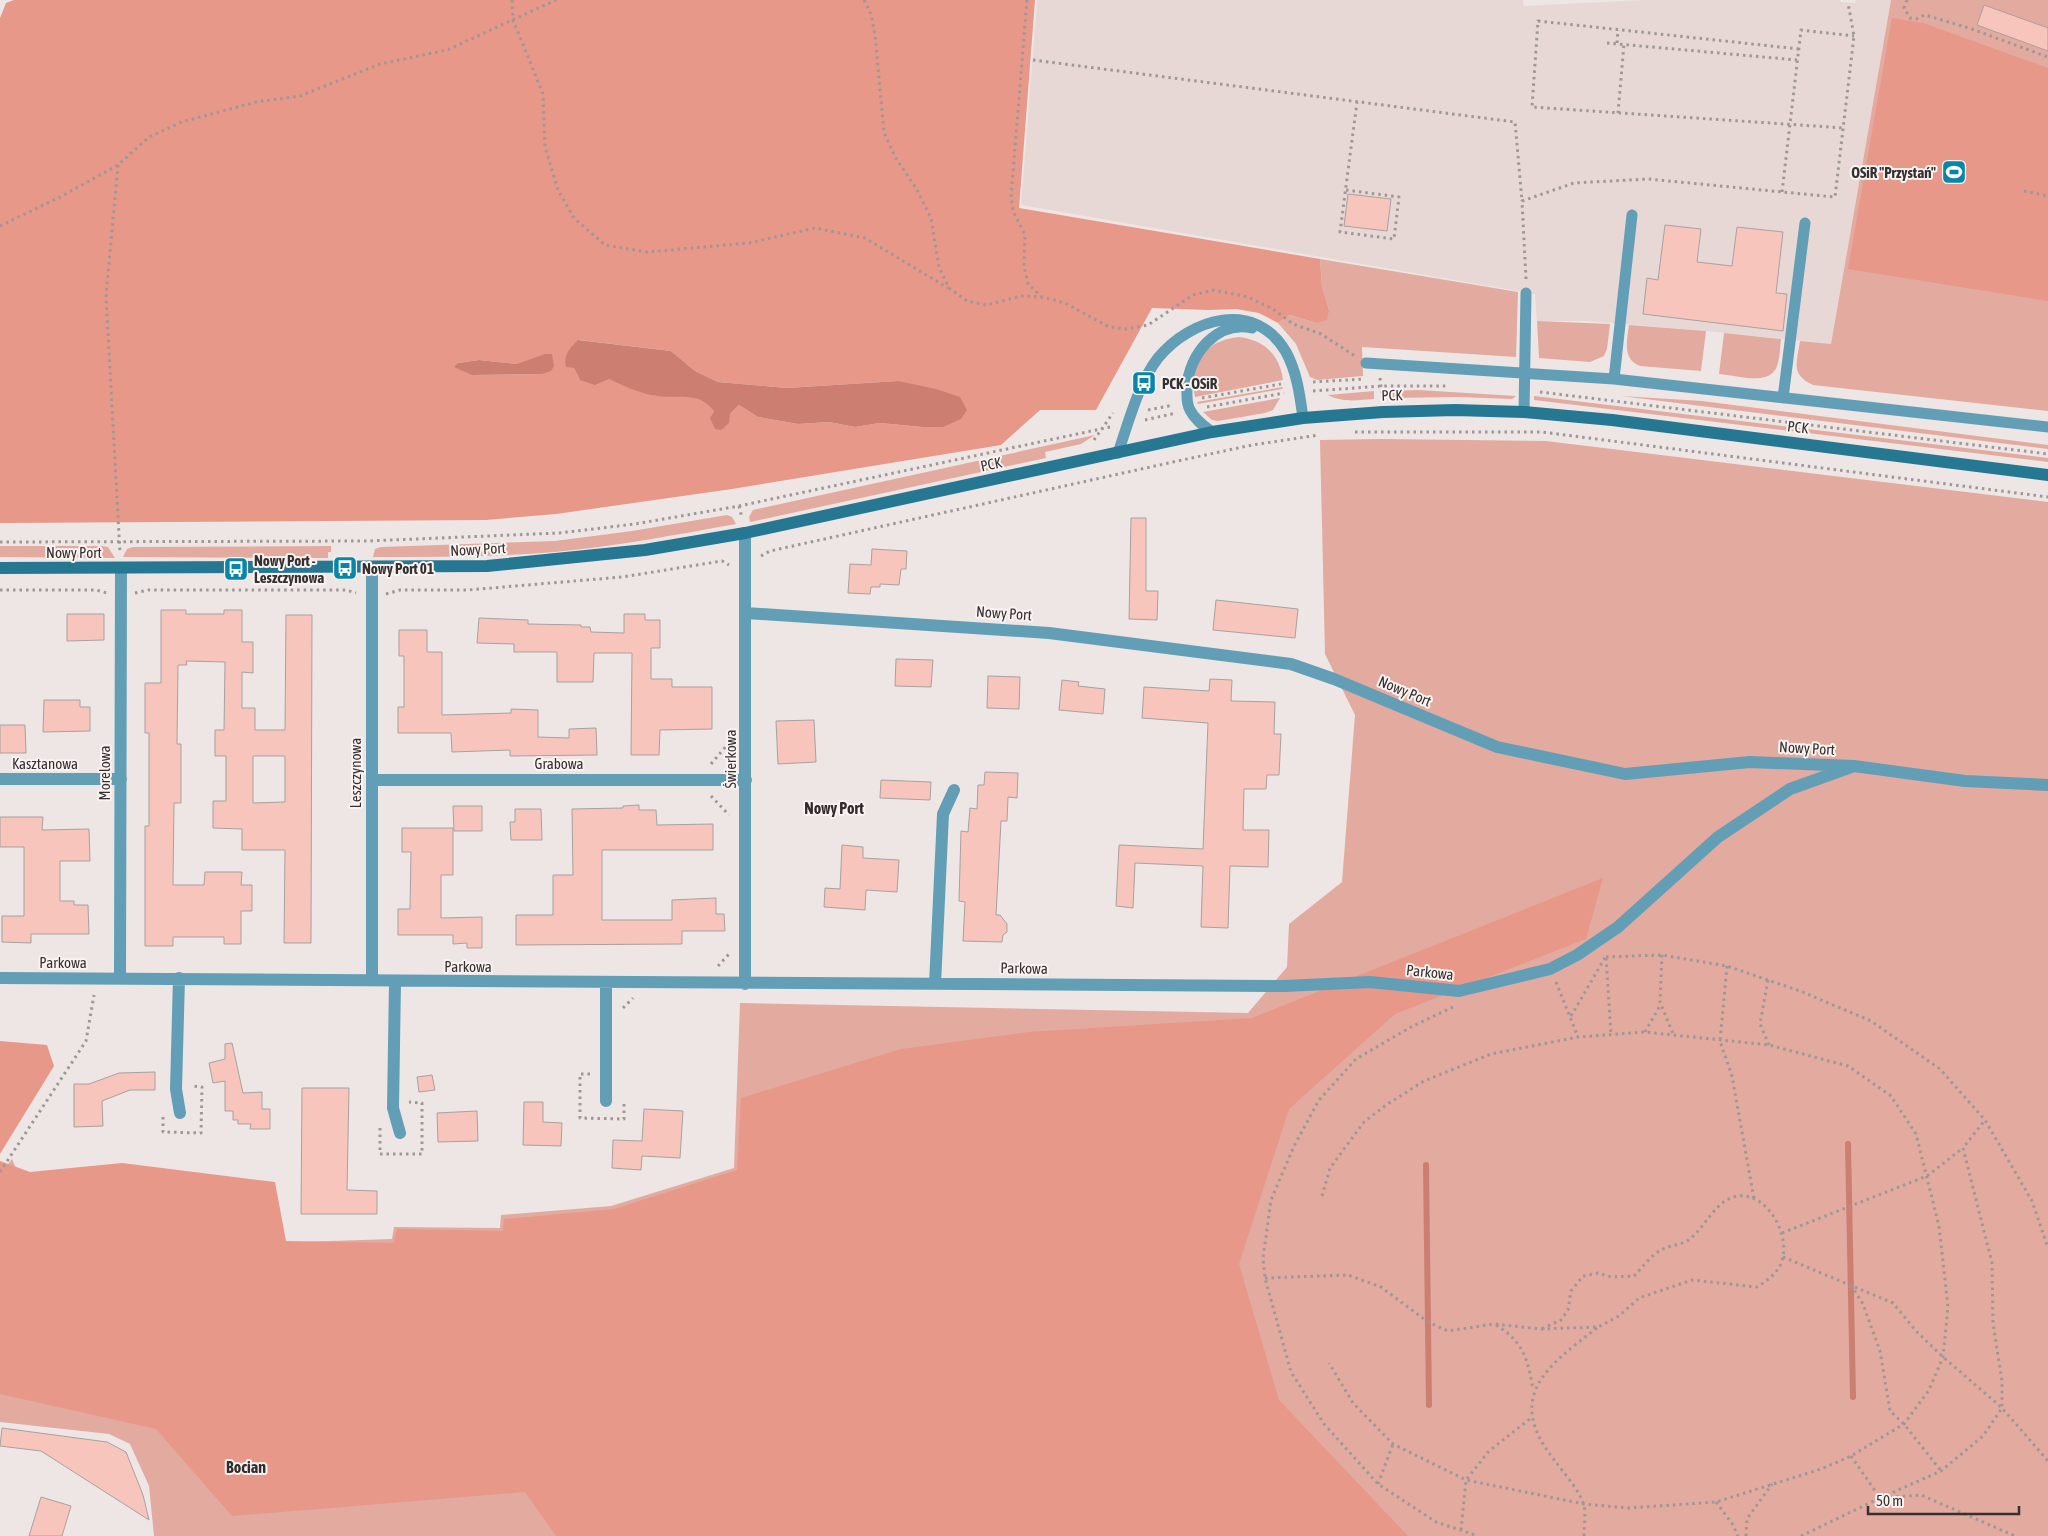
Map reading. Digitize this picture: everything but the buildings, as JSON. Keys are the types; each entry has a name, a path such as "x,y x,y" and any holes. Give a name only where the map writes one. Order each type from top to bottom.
{"street":[{"name":"PCK","path":"746,533 1212,432 1303,418 1383,412 1455,410 1524,412 1694,430 2048,475"},
{"name":"Nowy Port","path":"0,568 372,568 496,565 645,550 746,533"},
{"name":"Świerkowa","path":"745,984 746,533"},
{"name":"Leszczynowa","path":"372,568 372,979"},
{"name":"Morelowa","path":"120,978 121,569"},
{"name":"Nowy Port","path":"746,613 1049,633 1291,664 1334,679 1498,747 1625,774 1750,762 1854,766 1965,781 2048,786"},
{"name":"Parkowa","path":"0,978 372,979 395,982 1284,986 1370,982 1459,991 1550,969 1577,955 1618,928 1718,837 1790,789 1854,766"},
{"name":"Kasztanowa","path":"0,779 120,779"},
{"name":"Grabowa","path":"372,780 746,780"},
{"path":"935,984 943,814 954,790"},
{"path":"179,978 176,1089 180,1113"},
{"path":"395,982 393,1108 400,1133"},
{"path":"606,983 606,1101"}],"lane":[{"path":"1614,379 1632,214"},
{"path":"1783,398 1805,224"},
{"path":"1524,412 1526,293"},
{"path":"1118,453 1144,383 1157,359 1183,336 1197,327 1220,320 1247,320 1268,331 1286,352 1298,383 1303,418"},
{"path":"1212,432 1196,419 1187,402 1188,382 1194,360 1204,344 1221,332 1244,326 1268,331"},
{"path":"1366,363 1614,379 2048,427"}],"path":[{"path":"512,0 513,20 543,94 545,147 558,190 574,218 605,245 646,252 749,243 815,228 865,238 949,288 967,301 987,305 1021,296 1042,297 1065,303 1109,326 1126,329 1148,325 1193,295 1214,290 1248,297 1273,309 1293,324 1321,334 1366,363"},
{"path":"0,226 60,197 118,165 149,138 182,122 256,102 300,96 380,64 447,50 556,0"},
{"path":"864,0 871,14 875,35 884,132 895,157 916,188 931,218 939,267 949,288"},
{"path":"1026,0 1011,197 1013,211 1026,235 1024,266 1028,284 1042,297"},
{"path":"1907,0 1904,8 1910,18 1916,20 1924,15 1969,28 2048,56"},
{"path":"1522,201 1574,183 1648,179 1835,197 1854,36 1848,3"},
{"path":"1799,49 1538,21 1532,107 1844,128"},
{"path":"1616,43 1618,30"},
{"path":"1782,192 1801,30 1854,36"},
{"path":"1607,43 1797,60"},
{"path":"1618,113 1624,44"},
{"path":"1033,60 1515,122 1522,201 1526,293"},
{"path":"1346,190 1399,197 1394,239 1340,232 1357,102"},
{"path":"118,165 106,296 119,542"},
{"path":"2024,191 2048,196"},
{"path":"1110,418 1238,390 1298,383 1381,378 1384,432"},
{"path":"1350,432 1542,432 2048,497"},
{"path":"760,556 770,551 1173,462 1252,445 1325,434"},
{"path":"340,541 340,546"},
{"path":"728,564 731,568"},
{"path":"235,583 235,590"},
{"path":"732,739 709,766 710,795 732,818"},
{"path":"714,969 733,948"},
{"path":"1662,955 1661,1003 1674,1036"},
{"path":"1597,958 1606,956 1662,955 1727,966 1768,980 1871,1021 1940,1069 1985,1120 2032,1201 2048,1248"},
{"path":"1571,1016 1606,956"},
{"path":"1606,956 1610,1035"},
{"path":"1727,966 1720,1041 1732,1076 1754,1199"},
{"path":"1550,969 1571,1016 1578,1038"},
{"path":"1768,980 1760,1024 1769,1045"},
{"path":"0,1172 86,1041 95,990"},
{"path":"619,1015 630,1000 638,996"},
{"path":"1645,1032 1661,1003"},
{"path":"1461,1004 1411,1027 1356,1059 1319,1100 1294,1146 1271,1200 1263,1258 1265,1278 1291,1372 1324,1424 1378,1484 1436,1522 1478,1536"},
{"path":"1322,1196 1330,1168 1364,1122 1386,1105 1424,1081 1491,1054 1578,1038 1645,1032 1769,1045 1848,1066 1891,1096 1916,1134 1939,1226 1948,1307 1943,1357 1928,1390 1904,1424 1851,1456 1821,1469 1716,1502 1628,1508 1584,1504 1466,1480 1393,1444 1353,1403 1329,1363"},
{"path":"596,1074 580,1074 580,1118 624,1119 624,1101"},
{"path":"163,1113 163,1132 201,1133 202,1087 186,1086"},
{"path":"380,1126 380,1154 422,1154 422,1103 405,1102"},
{"path":"1782,1233 1927,1176 1964,1148 1985,1120"},
{"path":"1800,1536 1941,1471 1982,1436 2002,1408 2002,1380 1993,1323 1992,1263 1964,1148"},
{"path":"1533,1390 1560,1356 1598,1327 1619,1316 1639,1298 1692,1280 1757,1287 1774,1276 1783,1257 1782,1233 1770,1212 1754,1199 1738,1196 1722,1203 1689,1240 1660,1250 1634,1276 1611,1276 1598,1273 1583,1276 1571,1290 1568,1310 1561,1320 1541,1329"},
{"path":"1783,1257 1893,1303 1916,1331 2002,1408 2048,1461"},
{"path":"1265,1278 1348,1275 1381,1287 1428,1322 1448,1331 1494,1324 1541,1329 1598,1327"},
{"path":"1850,1285 1863,1304 1880,1351 1890,1411 1904,1424 1941,1471"},
{"path":"1494,1324 1512,1334 1528,1360 1533,1390 1531,1418 1541,1444 1567,1477 1584,1504 1584,1536"},
{"path":"1462,1530 1466,1480 1490,1451 1531,1418"},
{"path":"1378,1484 1393,1444"},
{"path":"1851,1456 1880,1498"},
{"path":"1746,1536 1748,1518 1772,1484"},
{"path":"1880,1498 1921,1495 2014,1536"},
{"path":"1716,1502 1733,1525 1738,1536"}],"shaded area":[{"path":"14,0 1035,0 1019,208 1320,259 1322,286 1329,310 1327,320 1316,323 1290,315 1278,323 1259,313 1236,309 1152,308 1096,410 1040,410 1001,445 732,489 556,514 486,520 0,523 0,18 6,3","holes":["579,340 671,351 695,371 718,382 787,388 898,381 943,427 880,423 855,427 829,422 798,424 758,417 739,405 730,414 714,412 708,403 690,396 656,396 609,379 580,380 574,368","479,360 517,364 542,374 472,375 458,363"]},
{"path":"1037,0 1523,0 1524,6 1642,0 1840,0 1841,2 1855,3 1856,0 1891,0 1831,344 1587,321 1537,321 1535,294 1021,205"},
{"name":"OSiR \"Przystań\"","path":"1891,0 2048,0 2048,411 1813,385 1801,377 1798,372 1797,362 1800,341 1831,344"},
{"name":"OSiR \"Przystań\"","path":"1892,18 1923,23 2048,68 2048,301 1848,269"},
{"path":"1320,259 1518,292 1516,357 1362,347 1363,376 1317,380 1310,377 1296,344 1278,323 1290,315 1316,323 1329,310 1322,286"},
{"path":"1537,321 1610,324 1607,349 1604,356 1590,362 1539,358"},
{"path":"1629,325 1706,331 1701,371 1640,366 1634,363 1630,359 1627,349"},
{"path":"1724,333 1781,339 1778,363 1773,372 1760,378 1719,374"},
{"path":"1239,337 1256,341 1269,350 1278,363 1283,380 1195,397 1194,374 1202,356 1217,343"},
{"path":"578,340 671,351 695,371 718,382 787,388 898,381 936,389 960,397 967,410 961,419 943,427 880,423 855,427 829,422 798,424 758,417 739,405 730,414 729,423 721,430 715,429 710,418 714,412 709,405 696,398 651,395 609,379 595,385 580,380 574,368 566,367 565,363 568,352"},
{"path":"545,354 552,354 554,366 551,371 542,374 472,375 454,367 458,363 479,360 517,364"},
{"path":"1283,387 1282,389 1198,404 1197,402"},
{"path":"1418,390 1516,396 1512,399 1458,397 1390,398 1389,391"},
{"path":"1374,391 1374,399 1345,400 1328,395"},
{"path":"1534,396 2048,458 2048,462 1534,400"},
{"path":"1621,396 1702,401 2048,445 2048,449"},
{"path":"1280,398 1273,410 1265,413 1218,421 1212,420 1203,412"},
{"path":"1095,435 1081,444 1045,452 1046,458 750,522 749,517 753,510"},
{"path":"1320,440 1546,441 2048,502 2048,1536 154,1536 149,1486 130,1444 109,1434 0,1422 0,1175 12,1159 51,1250 392,1239 394,1227 500,1228 501,1215 611,1206 734,1168 740,1003 1248,1013 1287,967 1289,924 1342,882 1355,715 1325,654"},
{"path":"727,515 732,517 736,524 578,550 487,556 373,557 375,549 381,547 555,541 632,531"},
{"path":"0,546 102,546 108,547 115,558 0,557"},
{"path":"331,546 328,558 123,557 127,549 133,547"},
{"path":"1603,878 1586,939 1395,1014 1289,1109 1239,1264 1279,1400 1408,1536 556,1536 525,1492 232,1516 156,1429 0,1394 0,1161 30,1172 122,1163 275,1182 286,1241 394,1243 397,1229 503,1231 504,1219 614,1209 737,1170 741,1098 901,1049 1029,1032 1252,1018"},
{"path":"0,1041 47,1045 54,1066 0,1154"}],"waterway":[{"path":"1848,1144 1853,1397"},
{"path":"1426,1165 1429,1405"}],"place":[{"name":"OSiR \"Przystań\"","path":"1954,172"},
{"name":"PCK - OSiR","path":"1144,383"},
{"name":"Nowy Port 01","path":"345,568"},
{"name":"Nowy Port - Leszczynowa","path":"236,569"}],"district":[{"name":"Nowy Port","path":"834,808"},
{"name":"Bocian","path":"246,1467"}]}
